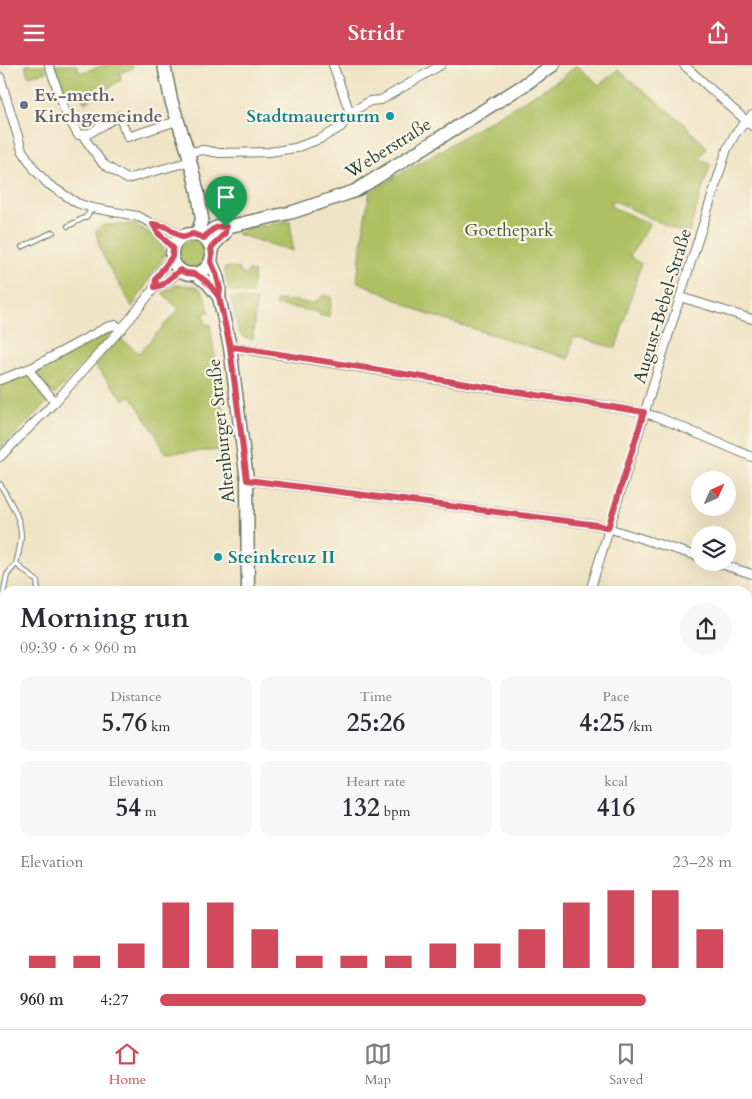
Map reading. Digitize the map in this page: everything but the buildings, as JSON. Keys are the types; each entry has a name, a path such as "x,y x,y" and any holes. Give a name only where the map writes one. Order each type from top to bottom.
{"main road":[{"path":"164,65 171,100 190,157 202,219 204,240 212,255 211,262 205,270 195,274 180,270 175,264 173,252 182,237 189,234 204,240"},
{"name":"Weberstraße","path":"204,240 213,229 221,226 226,227 293,212 354,191 553,65"},
{"name":"Altenburger Straße","path":"211,262 220,289 219,297 230,347 247,480 248,586"},
{"path":"195,274 208,283 219,297"}],"street":[{"path":"49,65 74,131 78,135 83,136 103,164 127,179 190,157 203,150 219,153 269,152 295,148 320,139 341,127 350,113 370,101 381,100 441,65"},
{"path":"333,65 350,113"},
{"path":"684,65 750,121"},
{"path":"0,77 19,141 31,165 55,189 69,199 88,207 137,216 153,224 167,227 182,237"},
{"path":"83,136 119,116 128,137 177,121"},
{"name":"August-Bebel-Straße","path":"591,586 727,149 732,138 750,121"},
{"path":"0,457 55,402 122,329 155,287 156,278 173,252 153,224"},
{"path":"155,287 162,285 180,270"},
{"path":"680,297 752,319"},
{"path":"0,380 28,369 108,327 116,325 122,329"},
{"path":"230,347 644,412 752,457"},
{"path":"28,369 55,402"},
{"path":"247,480 598,525 691,554"},
{"path":"736,569 752,574"}],"lane":[{"path":"68,225 86,217 88,207"},
{"path":"22,247 53,232"},
{"path":"0,484 19,521 21,537 16,564 7,575 5,586"},
{"path":"16,564 37,581 38,586"},
{"path":"0,643 0,659"}],"green space":[{"path":"25,65 44,65 46,72 28,76"},
{"path":"54,65 77,65 80,73 105,65 132,65 133,68 120,73 121,80 85,103 78,93 65,97"},
{"name":"Goethepark","path":"576,65 599,85 618,70 689,128 707,147 699,159 708,162 710,165 688,236 613,200 610,206 650,224 630,256 641,264 616,348 573,337 569,359 426,314 357,281 370,192 562,78"},
{"path":"290,220 293,251 236,234 244,229"},
{"path":"136,224 155,237 164,250 164,256 132,307 101,251 96,231 104,225"},
{"path":"193,240 203,244 207,254 203,264 193,268 183,264 179,254 183,244"},
{"path":"231,267 247,275 248,271 255,272 251,294 229,291 224,268"},
{"path":"176,285 196,287 200,289 205,298 209,312 204,313 206,325 210,324 229,450 165,453 155,433 130,395 124,400 95,366 119,338 139,353 179,309 162,293"},
{"path":"323,295 332,297 329,317 319,315 319,312 276,305 277,300 314,303"},
{"path":"231,297 256,300 253,339 245,338 239,333"},
{"path":"114,330 54,395 33,370"},
{"path":"26,371 50,400 0,449 0,383"}],"place":[{"name":"Ev.-meth. Kirchgemeinde","path":"24,105"},
{"name":"Stadtmauerturm","path":"390,116"},
{"name":"Steinkreuz II","path":"218,557"}],"route":[{"path":"226,227 221,226 213,229 204,238 193,234 182,237 167,227 153,224 158,233 173,248 172,257 156,278 155,287 162,285 180,270 200,277 208,283 219,297 222,305 230,347 247,480 598,525 608,528 644,412 230,347 219,297 220,289 211,262 211,248 225,233 226,227"}]}
